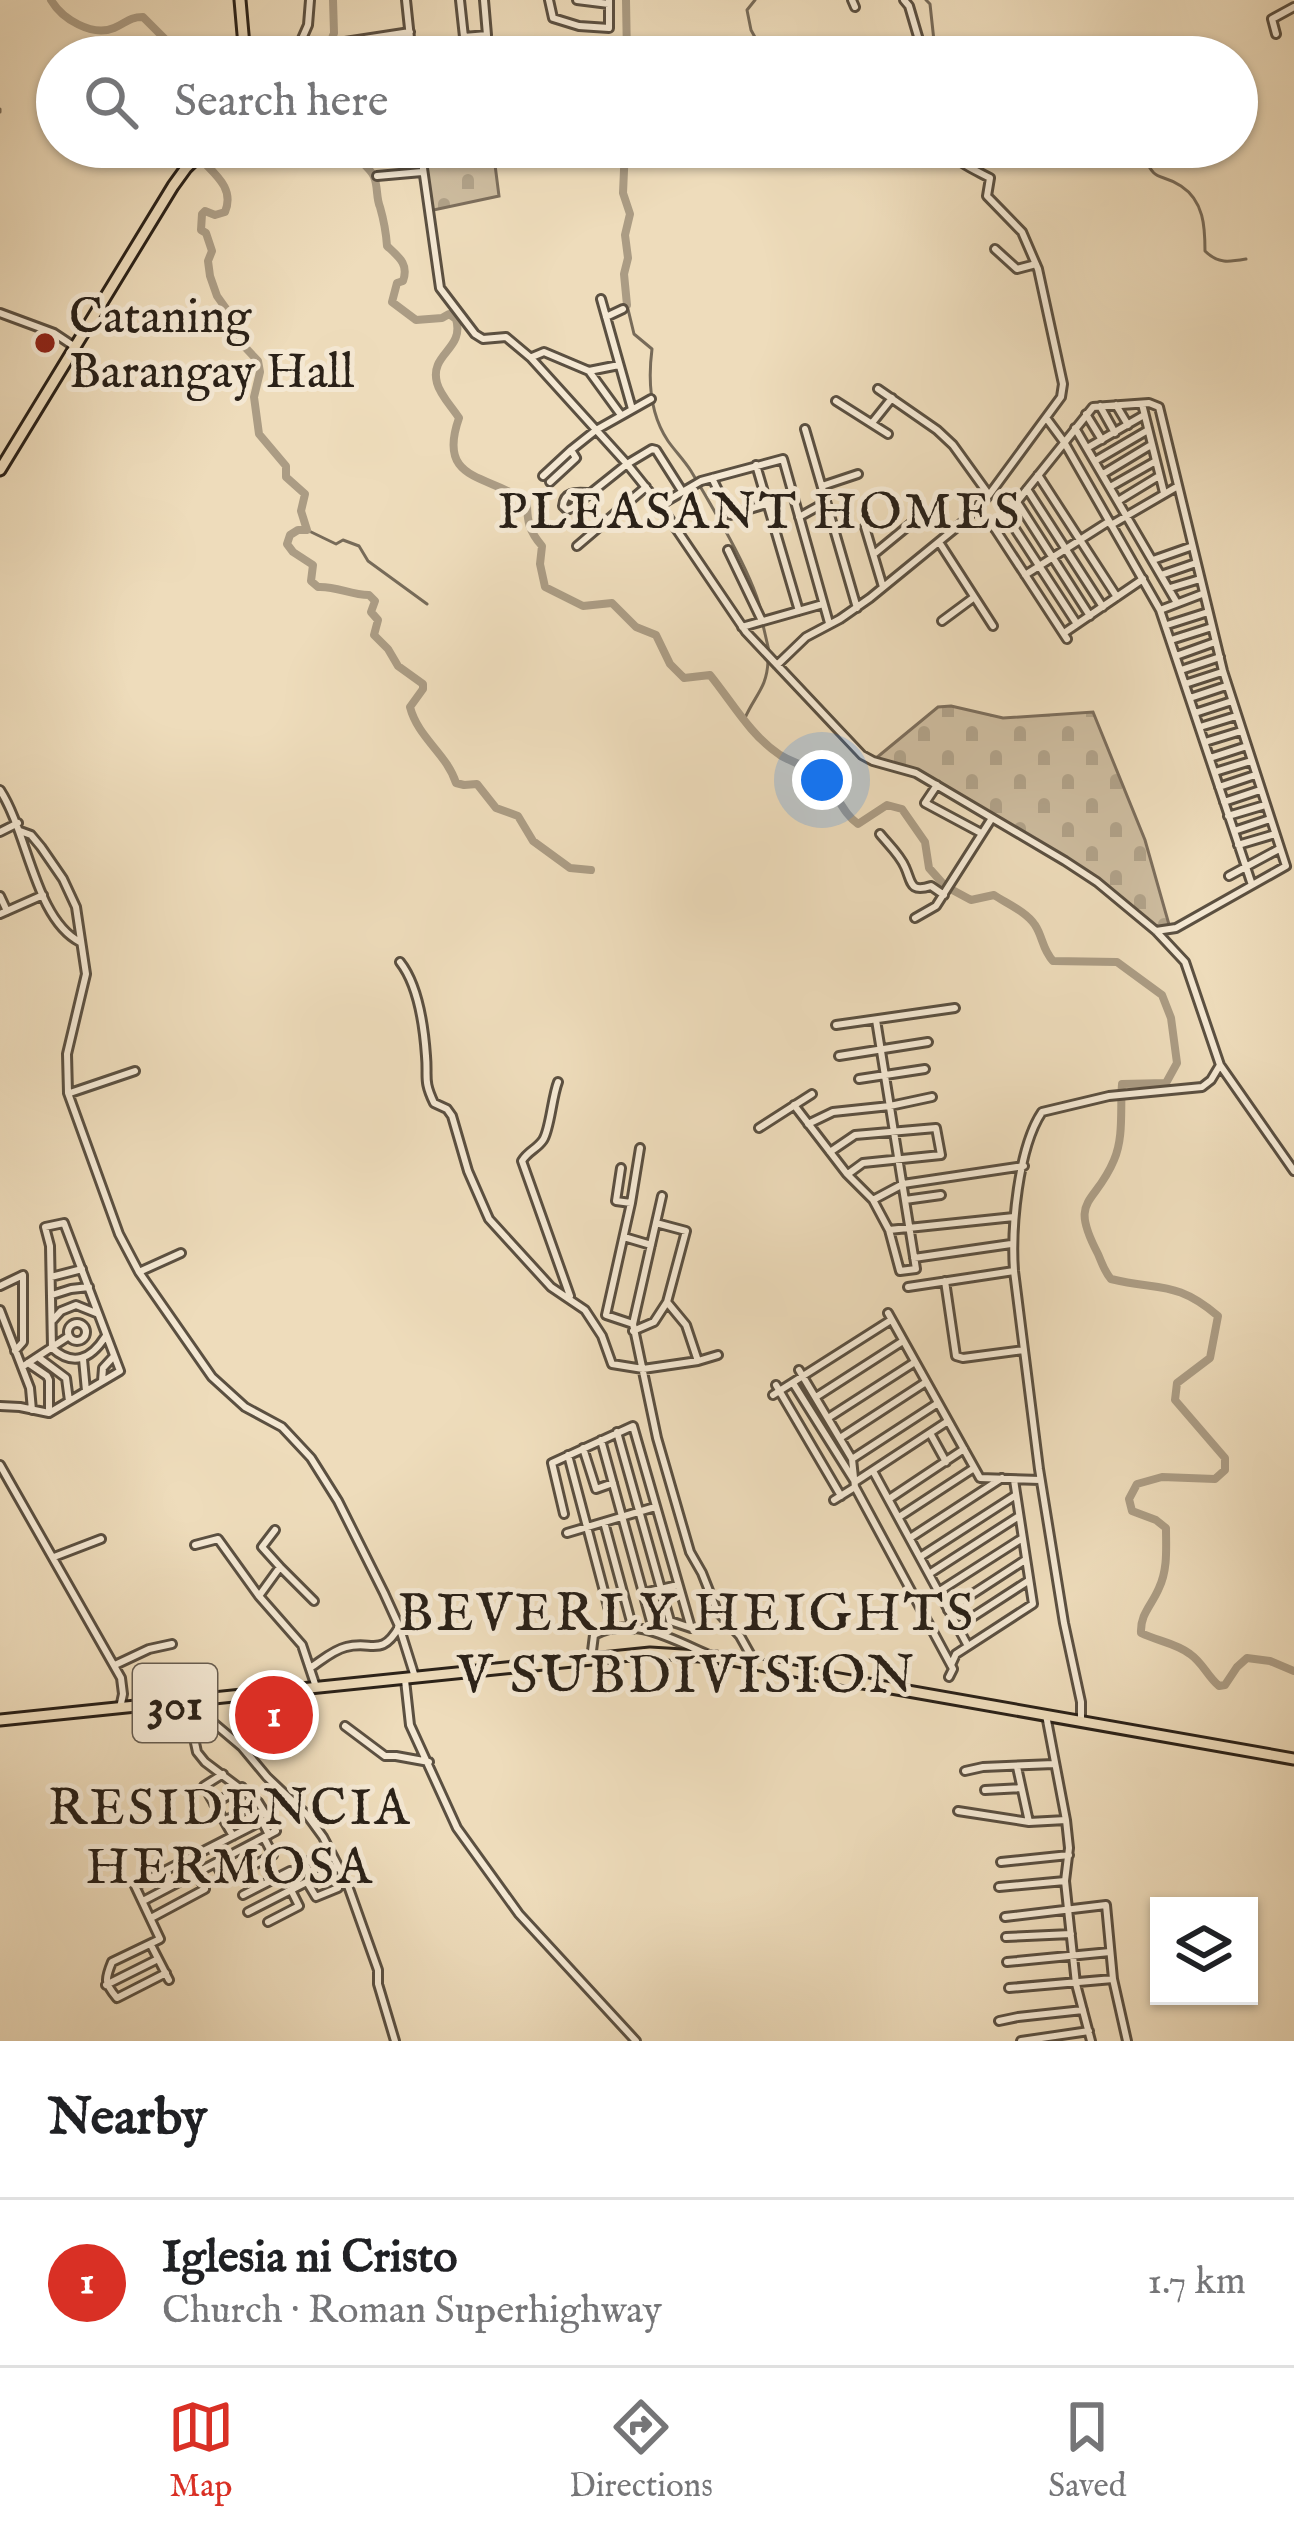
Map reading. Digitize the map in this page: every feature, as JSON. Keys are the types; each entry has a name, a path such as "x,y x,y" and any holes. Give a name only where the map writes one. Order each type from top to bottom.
{"main road":[{"path":"240,0 243,36"},
{"path":"0,470 187,168"},
{"name":"301","path":"0,1720 120,1708 181,1708 316,1687 650,1653 715,1658 1294,1759"}],"street":[{"path":"304,36 310,0"},
{"path":"406,0 410,36"},
{"path":"460,0 464,36"},
{"path":"472,36 488,34 484,0"},
{"path":"549,0 553,18 609,28 609,2 577,0"},
{"path":"904,0 918,36"},
{"path":"1276,34 1272,19 1294,7"},
{"path":"383,36 410,32"},
{"path":"422,168 436,276 443,295 478,337 506,337 531,358 660,505 742,627 862,754 907,770 992,818 1097,882 1156,931 1185,962 1220,1065 1294,1172"},
{"path":"777,665 806,638 857,608 939,542 989,495 1059,404 1063,384 1036,264 1022,232 987,196 990,178 973,168"},
{"path":"377,176 422,172"},
{"path":"995,249 1017,269 1036,264"},
{"path":"602,299 632,409"},
{"path":"606,317 622,309"},
{"path":"0,313 75,347"},
{"path":"531,358 544,352 589,371 621,415"},
{"path":"589,371 619,365"},
{"path":"878,389 953,445 989,495"},
{"path":"872,423 892,398"},
{"path":"543,476 596,430 651,399"},
{"path":"836,401 888,434"},
{"path":"1142,403 1164,493"},
{"path":"1116,405 1128,425"},
{"path":"1100,406 1115,433"},
{"path":"1144,580 1065,636 993,525 1093,407 1159,406 1227,686 1286,866 1176,928 1156,931"},
{"path":"1086,414 1102,440"},
{"path":"1087,448 1144,415"},
{"path":"1047,418 1167,625 1252,885"},
{"path":"1076,428 1178,603"},
{"path":"805,429 857,608"},
{"path":"1095,461 1148,430"},
{"path":"1103,474 1151,445"},
{"path":"590,493 652,449 682,491"},
{"path":"550,482 576,458 571,450"},
{"path":"660,505 712,478 783,459 829,624"},
{"path":"1110,488 1155,461"},
{"path":"756,465 799,611"},
{"path":"821,486 858,474"},
{"path":"1038,475 1117,597"},
{"path":"1118,501 1159,476"},
{"path":"712,478 730,515 766,504"},
{"path":"1025,575 1178,486"},
{"path":"577,546 646,488"},
{"path":"1027,489 1103,607"},
{"path":"799,517 826,502"},
{"path":"1017,502 1090,616"},
{"path":"1006,515 1077,625"},
{"path":"874,554 919,517"},
{"path":"865,527 883,587"},
{"path":"939,542 993,626"},
{"path":"1153,560 1191,547"},
{"path":"728,550 763,621"},
{"path":"1161,574 1196,563"},
{"path":"1170,588 1200,579"},
{"path":"1160,610 1203,594"},
{"path":"942,621 974,597"},
{"path":"742,627 823,604"},
{"path":"1167,625 1208,612"},
{"path":"1171,640 1212,627"},
{"path":"1176,656 1215,642"},
{"path":"1180,670 1220,657"},
{"path":"1185,684 1223,671"},
{"path":"1190,698 1227,686"},
{"path":"1195,713 1232,701"},
{"path":"1200,728 1236,716"},
{"path":"1205,742 1241,730"},
{"path":"1210,758 1246,746"},
{"path":"1215,772 1251,760"},
{"path":"1219,787 1256,775"},
{"path":"937,785 925,803 981,833"},
{"path":"0,790 19,827 50,914 80,942"},
{"path":"1224,802 1261,790"},
{"path":"1228,816 1265,805"},
{"path":"915,918 936,906 992,818"},
{"path":"1234,831 1270,819"},
{"path":"0,832 19,827 32,835 73,898 86,974 67,1054 68,1093 119,1234 178,1330 225,1391 282,1427 311,1457 338,1501 399,1626 410,1679 410,1725 457,1828 519,1913 636,2041"},
{"path":"880,834 907,869 914,887 931,886 945,892"},
{"path":"1238,845 1274,834"},
{"path":"1255,840 1261,859"},
{"path":"1229,876 1279,849"},
{"path":"0,896 3,912 43,895"},
{"path":"400,962 417,1000 426,1084 432,1101 452,1116 489,1219 546,1282 592,1319 612,1364 643,1370 718,1355"},
{"path":"836,1025 955,1007"},
{"path":"876,1020 919,1286"},
{"path":"838,1056 928,1042"},
{"path":"1081,1720 1041,1480 1014,1271 1014,1217 1024,1166 1042,1112 1109,1096 1202,1087 1220,1065"},
{"path":"860,1079 925,1069"},
{"path":"68,1093 135,1071"},
{"path":"557,1082 547,1135 522,1161 572,1300"},
{"path":"758,1128 812,1094"},
{"path":"808,1124 832,1112 932,1097"},
{"path":"794,1105 873,1200 889,1230 900,1270 916,1269"},
{"path":"830,1152 855,1136 936,1128 940,1155 863,1163 848,1174"},
{"path":"640,1148 606,1316 633,1328 654,1322 667,1302 686,1231 656,1222"},
{"path":"873,1200 903,1184 1024,1166"},
{"path":"621,1168 616,1201 632,1203"},
{"path":"905,1199 941,1195"},
{"path":"662,1196 633,1328 657,1438 690,1552 717,1611 740,1636 755,1665"},
{"path":"889,1230 1014,1217"},
{"path":"0,1406 49,1413 120,1371 64,1223 44,1228 50,1246 52,1348"},
{"path":"624,1237 651,1245"},
{"path":"914,1258 1012,1244"},
{"path":"139,1272 181,1253"},
{"path":"51,1277 82,1269"},
{"path":"908,1287 1014,1271"},
{"path":"0,1286 22,1275 23,1342 15,1351"},
{"path":"945,1281 956,1356 1024,1349"},
{"path":"52,1295 89,1287"},
{"path":"667,1302 686,1325 698,1361"},
{"path":"51,1324 68,1307 82,1306 98,1316"},
{"path":"0,1310 25,1365 32,1410"},
{"path":"85,1326 98,1316"},
{"path":"948,1421 837,1498 776,1390 889,1317 915,1362 980,1478 1041,1480"},
{"path":"25,1365 69,1336 71,1325 85,1326"},
{"path":"69,1336 82,1340 85,1326"},
{"path":"52,1348 68,1358 83,1359 105,1337"},
{"path":"816,1397 903,1341"},
{"path":"102,1381 103,1368 114,1356"},
{"path":"38,1357 66,1378 69,1401"},
{"path":"83,1359 86,1391"},
{"path":"828,1418 915,1362"},
{"path":"25,1365 47,1376 49,1413"},
{"path":"802,1373 852,1459 855,1484"},
{"path":"840,1438 926,1382"},
{"path":"793,1383 855,1484 951,1666"},
{"path":"852,1459 938,1403"},
{"path":"583,1509 560,1515 552,1463 617,1432 633,1426 692,1628 670,1621 617,1432"},
{"path":"930,1433 946,1462"},
{"path":"601,1441 653,1629"},
{"path":"584,1448 596,1490 613,1484"},
{"path":"889,1499 964,1450"},
{"path":"568,1455 614,1629"},
{"path":"0,1465 115,1665 123,1688 120,1708"},
{"path":"898,1517 974,1468"},
{"path":"873,1471 968,1646"},
{"path":"910,1538 1002,1478"},
{"path":"945,1697 946,1674 956,1654 1033,1604 1014,1480"},
{"path":"920,1557 1016,1495"},
{"path":"567,1533 656,1507"},
{"path":"929,1574 1019,1516"},
{"path":"604,1522 633,1629"},
{"path":"275,1530 262,1547 314,1601"},
{"path":"938,1592 1022,1538"},
{"path":"52,1557 101,1539"},
{"path":"195,1545 218,1539 259,1597 302,1645 316,1687"},
{"path":"948,1610 1025,1560"},
{"path":"259,1597 280,1567"},
{"path":"957,1627 1028,1581"},
{"path":"643,1593 678,1585"},
{"path":"310,1668 348,1646 382,1646 392,1640 399,1626"},
{"path":"585,1659 594,1635 614,1629 653,1629 715,1658"},
{"path":"115,1665 172,1644"},
{"path":"943,1651 956,1654"},
{"path":"198,1702 203,1714 242,1747 323,1837 378,1970 395,2041"},
{"path":"181,1708 197,1752 259,1802 273,1855 225,1880 198,1851"},
{"path":"1021,2041 1090,2036 1076,1984 1065,1881 1066,1820 1046,1714"},
{"path":"345,1726 385,1756 429,1762"},
{"path":"965,1771 1054,1764"},
{"path":"1016,1765 1029,1822"},
{"path":"223,1774 204,1786 233,1837"},
{"path":"214,1804 242,1787"},
{"path":"986,1790 1022,1788"},
{"path":"224,1821 259,1802"},
{"path":"958,1811 1029,1822 1066,1820"},
{"path":"151,1945 167,1976 116,1998 105,1979 112,1962 160,1939 135,1886 262,1821 270,1835"},
{"path":"143,1901 270,1835"},
{"path":"324,1853 305,1863 316,1897 338,1888"},
{"path":"1001,1862 1069,1855"},
{"path":"248,1912 338,1866"},
{"path":"243,1895 290,1871 299,1906 268,1922"},
{"path":"151,1918 205,1889 196,1872"},
{"path":"999,1887 1065,1881"},
{"path":"1005,1917 1106,1905 1112,1979 1127,2041"},
{"path":"1006,1937 1071,1934"},
{"path":"1007,1962 1110,1952"},
{"path":"106,1985 158,1959"},
{"path":"1009,1988 1112,1979"},
{"path":"999,2021 1083,2011"}],"green space":[{"path":"423,168 495,168 499,196 429,211"},
{"path":"938,707 1003,718 1093,712 1145,840 1170,928 1158,930 985,811 875,759"}],"waterway":[{"path":"51,0 70,20 87,28 105,30 143,17 162,36"},
{"path":"333,0 333,36"},
{"path":"626,0 627,36"},
{"path":"754,36 747,10 755,0"},
{"path":"926,0 933,36"},
{"path":"210,168 223,184 228,202 225,212 202,214 201,230 212,251 210,276 243,345 258,361 254,397 259,434 286,466 286,477 305,494 301,511 307,530 290,535 287,544 313,565 311,581 318,587 369,595 375,601 371,612 378,620 374,635 398,666 423,684 410,707 456,783 477,784 496,808 518,816 533,841 570,868 591,870"},
{"path":"368,168 374,177 387,246 404,265 405,275 397,283 392,302 416,320 449,314 456,319 456,338 436,373 441,392 459,418 455,455 470,474 527,502 530,526 542,546 545,587 583,606 612,603 636,627 656,635 670,664 684,678 710,675 760,738 822,778 858,824 887,805 902,809 925,842 929,868 945,886 971,900 994,895 1022,912 1035,925 1053,961 1117,962 1162,995 1171,1018 1177,1063 1166,1083 1122,1084 1117,1151 1088,1203 1085,1222 1111,1279 1167,1288 1218,1316 1210,1358 1177,1383 1175,1400 1225,1458 1225,1470 1215,1479 1162,1477 1137,1484 1129,1499 1132,1511 1166,1528 1164,1573 1144,1615 1141,1633 1185,1650 1219,1686 1247,1658 1294,1671"},
{"path":"624,168 623,193 630,214 625,235 627,305"},
{"path":"1151,168 1194,199 1203,224 1205,251 1224,261 1246,259"},
{"path":"627,305 634,334 652,349 651,396 657,419 732,542 762,616"},
{"path":"307,530 336,544 343,540 359,546 368,561 427,604"},
{"path":"763,625 769,651"},
{"path":"745,718 763,685 768,661"}],"place":[{"name":"Cataning Barangay Hall","path":"45,343"},
{"name":"Iglesia ni Cristo","path":"274,1715"}],"district":[{"name":"PLEASANT HOMES","path":"760,510"},
{"name":"BEVERLY HEIGHTS V SUBDIVISION","path":"687,1642"},
{"name":"RESIDENCIA HERMOSA","path":"230,1835"}]}
